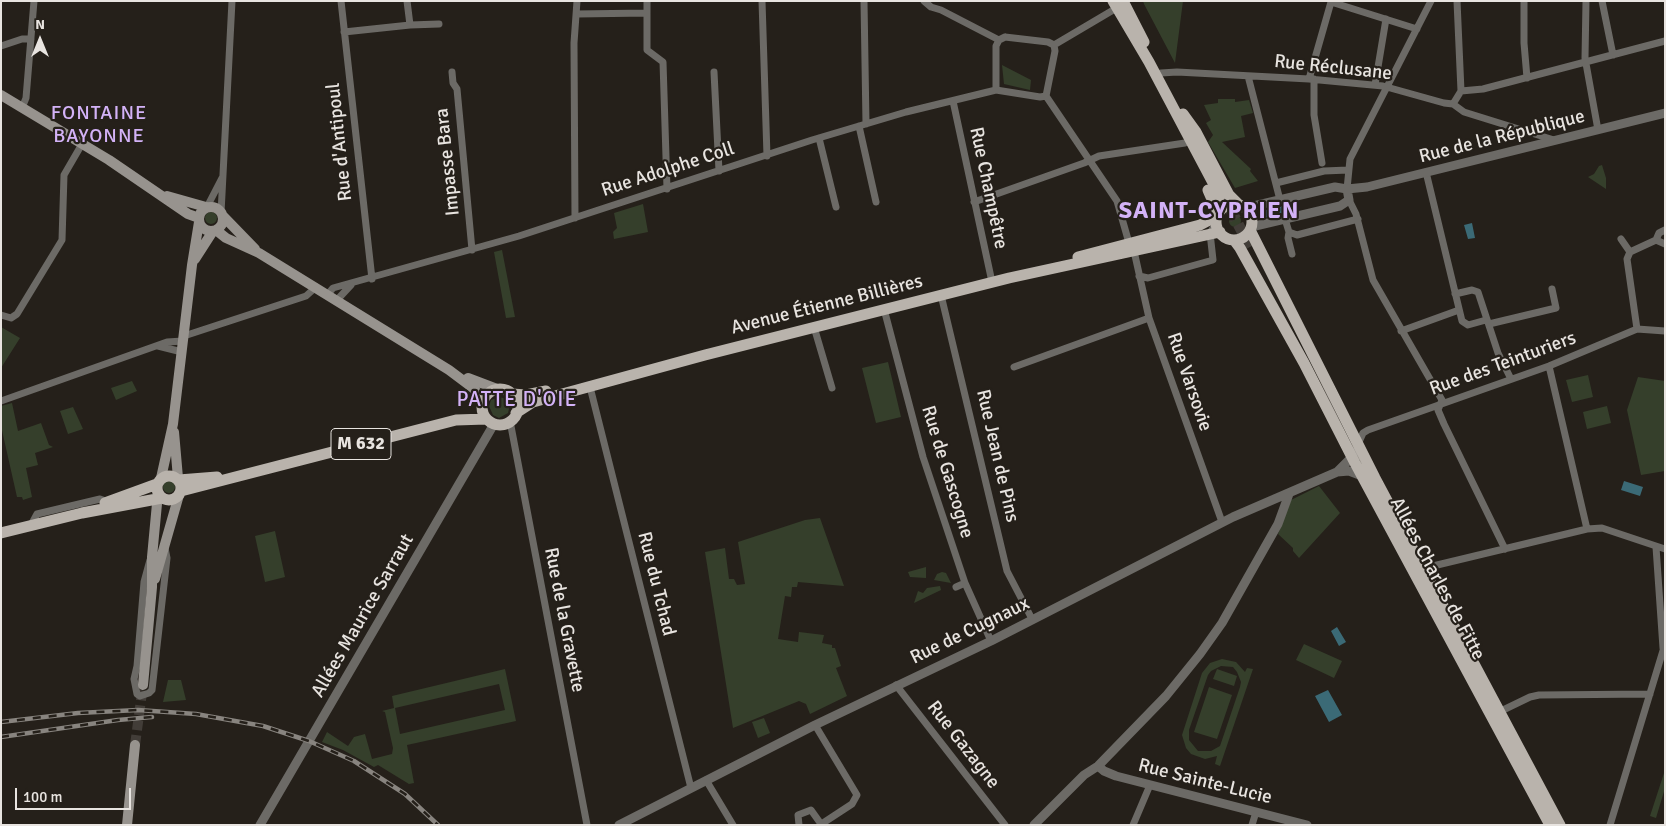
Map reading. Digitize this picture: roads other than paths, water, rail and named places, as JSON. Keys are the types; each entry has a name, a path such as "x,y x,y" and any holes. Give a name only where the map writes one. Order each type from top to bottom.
{"main road":[{"path":"1119,3 1146,68 1215,202 1216,223 1234,240 1243,237 1251,228"},
{"path":"1119,3 1183,114 1221,195 1133,36"},
{"path":"1,95 159,193 199,220 205,229 214,230 226,238 259,253 449,370 473,388 482,402 482,411 490,421 499,425 513,417 517,402 512,394 449,370"},
{"path":"1183,114 1196,132 1229,195 1251,215 1251,228 1340,406"},
{"path":"159,193 215,208 259,253"},
{"path":"1216,223 1226,206 1242,206"},
{"path":"143,684 159,490 174,424 192,264 199,220 206,207"},
{"path":"192,264 214,230 222,223 222,214"},
{"name":"Avenue Étienne Billières","path":"513,417 533,402 590,388 606,380 992,282 1058,266 1084,263 1200,225 1216,223"},
{"name":"Avenue Étienne Billières","path":"1131,247 1216,223"},
{"name":"Allées Charles de Fitte","path":"1234,240 1296,348 1362,476 1550,825"},
{"name":"Allées Charles de Fitte","path":"1296,348 1292,334 1248,247 1334,404 1340,406 1375,478 1426,570 1560,825"},
{"name":"Avenue Étienne Billières","path":"512,394 535,394 597,379 606,380"},
{"path":"482,402 488,393 497,389"},
{"name":"M 632","path":"456,420 482,402"},
{"name":"M 632","path":"179,486 234,476 456,420 490,421"},
{"path":"152,588 165,546 179,486 174,424"},
{"path":"1,533 82,513 159,490 169,475 179,486"},
{"path":"159,490 171,500 179,486"},
{"path":"82,513 108,502 159,490"},
{"path":"127,825 135,745"}],"street":[{"path":"22,108 26,98 34,1"},
{"path":"222,214 224,202 222,178 232,1"},
{"name":"Rue d'Antipoul","path":"342,1 372,279"},
{"path":"407,1 410,25"},
{"path":"575,218 574,43 577,1"},
{"path":"647,1 647,50 664,62 667,188"},
{"path":"762,1 767,156"},
{"path":"864,1 862,125 876,202"},
{"path":"924,1 930,7 941,10 999,40"},
{"path":"937,1 941,10"},
{"path":"1431,1 1350,158 1348,170 1349,200 1358,219 1373,280 1442,400 1438,410 1505,549"},
{"path":"1453,104 1461,91 1457,1"},
{"path":"1524,1 1524,43 1527,78"},
{"path":"1586,1 1586,62 1598,130"},
{"path":"1602,1 1613,55"},
{"path":"1322,163 1314,115 1312,79 1331,2 1417,29"},
{"path":"1054,46 1119,3"},
{"path":"576,14 647,13"},
{"path":"1375,85 1386,19"},
{"path":"344,32 438,24"},
{"path":"1006,37 1048,42 1054,46 1055,50 1046,96 1040,97 996,90 996,46 999,40 1006,37"},
{"path":"1,46 22,39 31,39"},
{"path":"1461,91 1483,89 1665,41"},
{"name":"Impasse Bara","path":"452,72 458,98 472,250"},
{"path":"714,72 719,171"},
{"name":"Rue Réclusane","path":"1161,73 1177,72 1312,79 1387,87 1453,104 1464,112 1554,140"},
{"path":"1248,76 1280,200"},
{"name":"Rue Adolphe Coll","path":"332,297 333,288 372,279 472,250 862,125 996,90"},
{"name":"Rue Varsovie","path":"1046,96 1117,201 1149,318 1222,522"},
{"name":"Rue Champêtre","path":"953,101 992,282"},
{"name":"Rue de la République","path":"1242,206 1280,200 1335,187 1361,188 1665,113"},
{"path":"819,138 836,207"},
{"path":"974,202 1099,156 1185,143"},
{"path":"1,315 11,318 16,314 62,240 65,171 82,144"},
{"path":"1276,183 1324,171 1348,170"},
{"path":"1426,172 1462,322 1466,325 1487,322 1556,308 1552,289"},
{"path":"206,207 222,178"},
{"path":"1251,228 1340,206 1349,200"},
{"path":"1285,219 1292,254"},
{"path":"1289,232 1297,235 1358,219"},
{"path":"1139,276 1148,278 1210,262 1214,257 1216,223"},
{"path":"1637,329 1627,259 1630,252 1656,240 1659,233 1665,230"},
{"path":"1622,239 1630,252"},
{"path":"1656,240 1665,244"},
{"path":"1,401 306,296 316,287"},
{"path":"1455,294 1476,290 1498,353 1511,380"},
{"name":"Rue Jean de Pins","path":"941,295 1007,571 1032,619"},
{"name":"Rue de Gascogne","path":"884,309 923,457 975,613 991,641"},
{"path":"1401,331 1458,310"},
{"path":"1014,367 1149,318"},
{"path":"814,327 832,388"},
{"name":"Rue des Teinturiers","path":"1356,438 1368,430 1549,366 1637,329 1665,331"},
{"path":"158,346 182,352"},
{"path":"1549,366 1588,529"},
{"name":"Rue du Tchad","path":"590,388 691,788"},
{"name":"Rue de la Gravette","path":"513,417 587,825"},
{"name":"Allées Maurice Sarraut","path":"260,825 490,421"},
{"name":"Rue de Cugnaux","path":"619,825 815,725 991,641 1222,522 1337,472 1352,457 1356,438"},
{"path":"1337,472 1349,471 1362,476"},
{"path":"1034,825 1084,775 1098,766 1166,696 1200,654 1222,623 1269,539 1284,511 1289,494"},
{"path":"31,526 38,514 100,498 108,502"},
{"path":"1426,570 1433,566 1588,529 1602,528 1665,549"},
{"path":"152,557 148,562 144,582 137,666 134,679 137,694 140,696 149,694 152,690 167,558 165,546"},
{"path":"1610,825 1664,646 1656,547"},
{"path":"956,588 965,583"},
{"name":"Rue Gazagne","path":"896,685 1005,825"},
{"path":"1487,709 1501,711 1530,697 1540,695 1650,694"},
{"path":"799,825 798,815 811,810 820,824 852,804 858,795 815,725"},
{"name":"Rue Sainte-Lucie","path":"1098,766 1116,776 1307,825"},
{"path":"706,780 733,825"},
{"path":"1133,825 1150,785"},
{"path":"1252,825 1256,812"}],"water":[{"path":"1282,206 1284,213 1264,218 1262,211"},
{"path":"1472,223 1475,238 1468,239 1464,225"},
{"path":"1624,481 1643,487 1640,496 1621,490"},
{"path":"1337,627 1346,642 1339,646 1331,631"},
{"path":"1328,690 1342,715 1329,722 1315,696"}],"tunnel":[{"path":"1223,195 1250,247"},
{"path":"135,745 143,685"}],"railway":[{"path":"1,722 78,713 138,710 196,714 263,726 309,741 354,761 405,794 438,825"},
{"path":"1,737 152,717"}],"district":[{"name":"FONTAINE BAYONNE","path":"99,126"},
{"name":"SAINT-CYPRIEN","path":"1209,212"},
{"name":"PATTE D'OIE","path":"517,400"}]}
